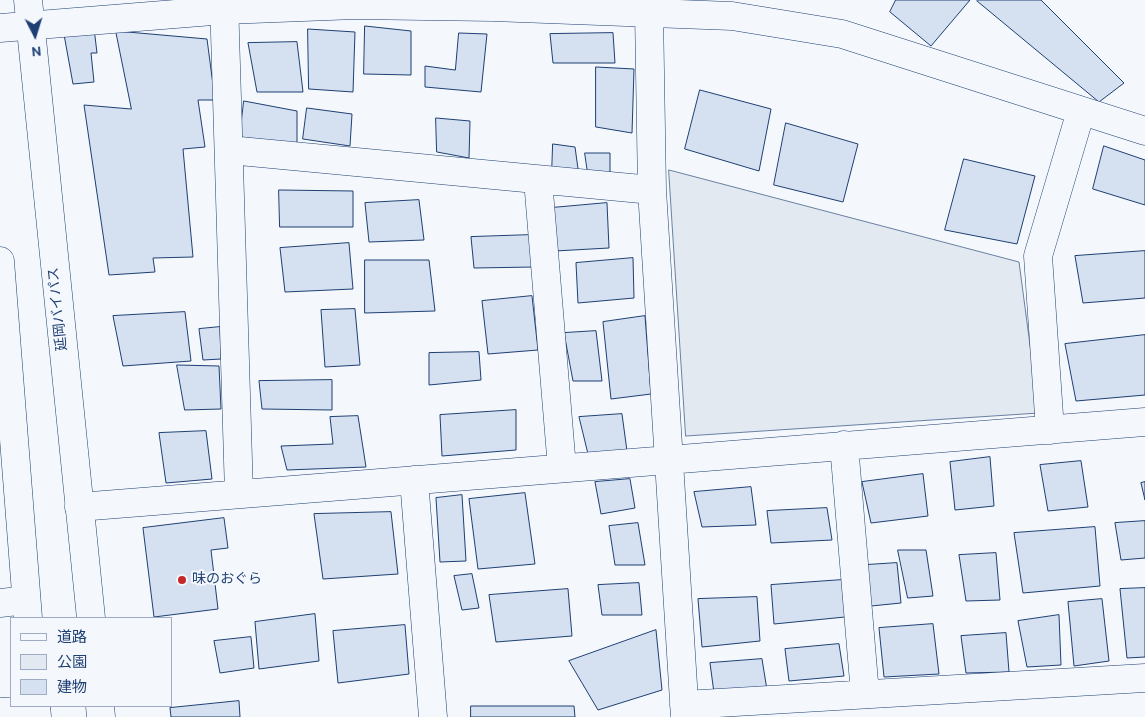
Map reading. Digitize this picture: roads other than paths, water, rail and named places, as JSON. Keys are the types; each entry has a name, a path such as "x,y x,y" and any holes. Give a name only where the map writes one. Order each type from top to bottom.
{"main road":[{"path":"732,16 759,0"},
{"path":"0,28 29,12 225,5 493,4 732,16 842,34 1145,132"},
{"path":"225,5 239,493"},
{"name":"延岡バイパス","path":"29,12 91,617"},
{"path":"649,12 652,190 685,711 865,694 1145,678"},
{"path":"1050,430 1038,256 1081,111"},
{"path":"229,150 652,190"},
{"path":"538,180 562,468"},
{"path":"0,261 18,607"},
{"path":"79,507 1145,422"},
{"path":"844,445 865,694"},
{"path":"414,480 433,717"},
{"path":"0,712 36,711"}],"place":[{"name":"味のおぐら","path":"182,580"}]}
